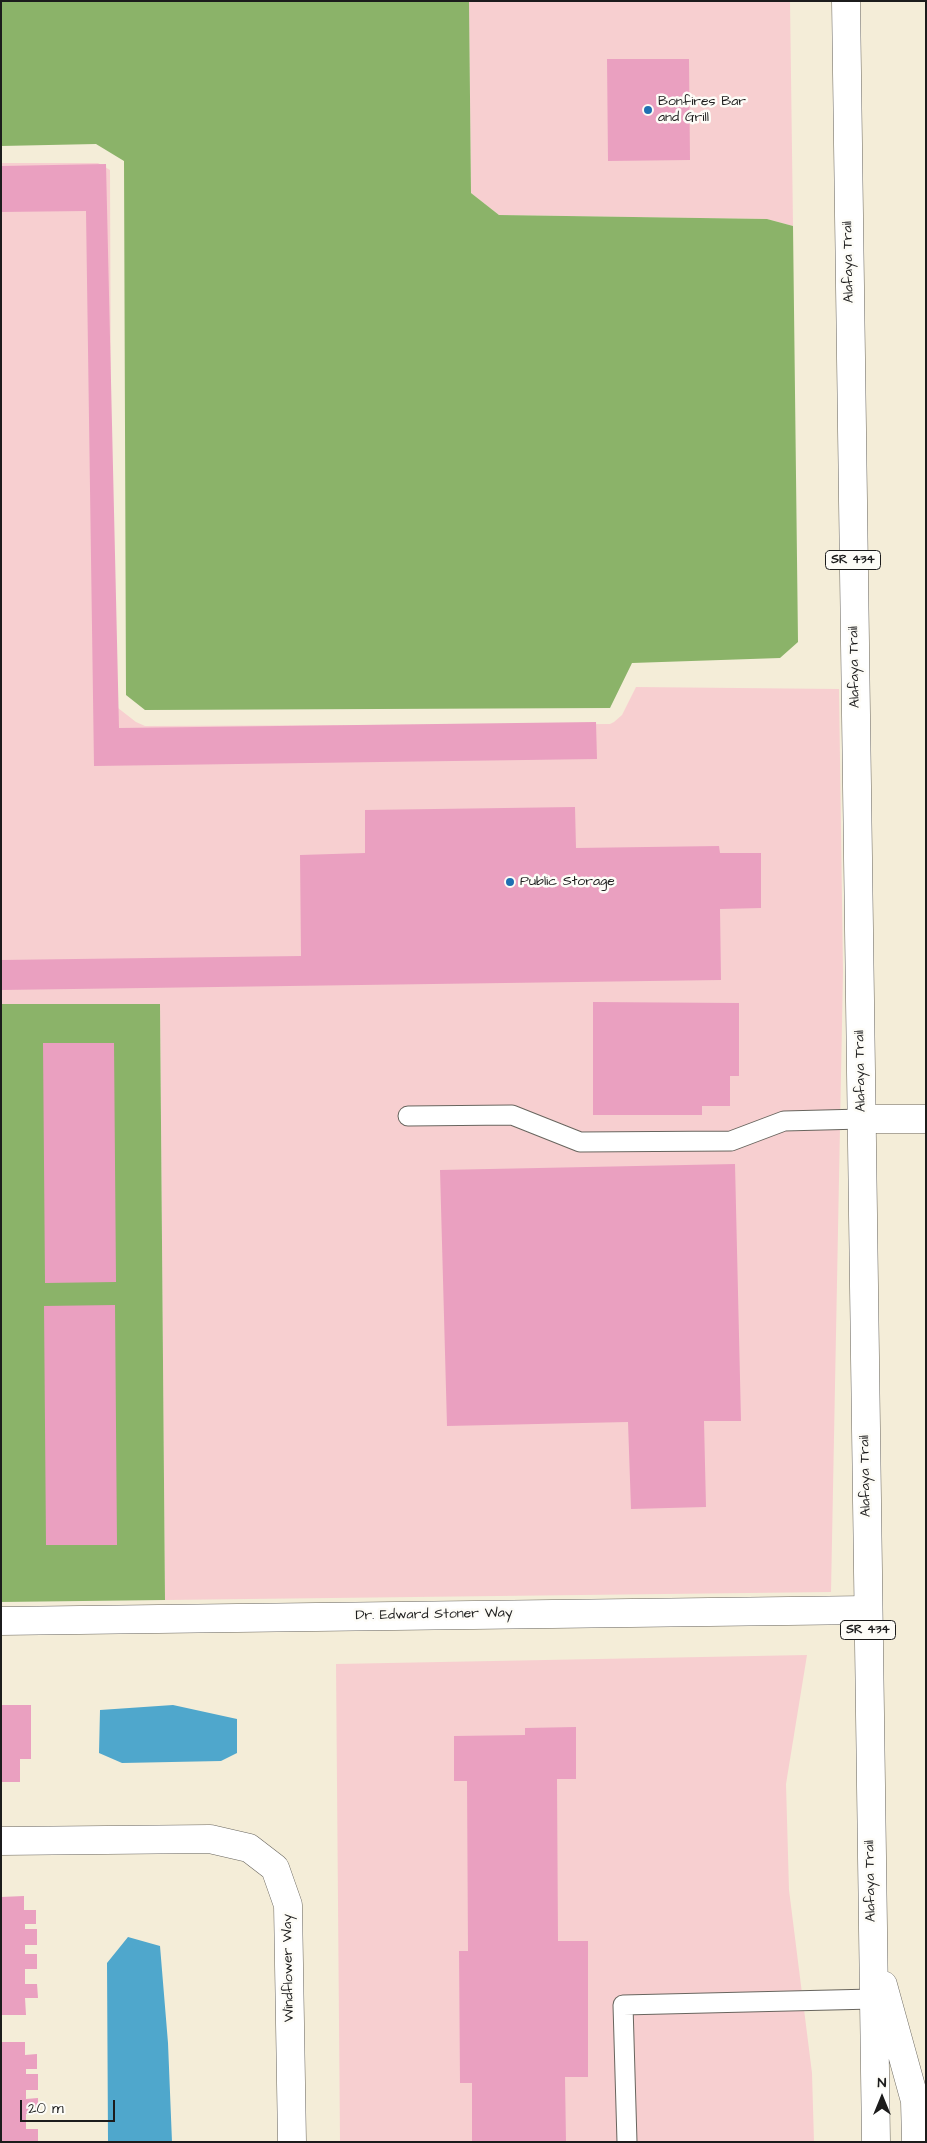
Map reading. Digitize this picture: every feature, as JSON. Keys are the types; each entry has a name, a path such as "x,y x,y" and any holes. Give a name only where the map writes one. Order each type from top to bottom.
{"main road":[{"name":"Alafaya Trail","path":"846,1 867,1610 876,2142"},
{"path":"862,1119 926,1119"},
{"name":"Dr. Edward Stoner Way","path":"1,1621 867,1610"},
{"name":"Windflower Way","path":"1,1841 210,1840 249,1848 275,1868 288,1906 292,2142"},
{"path":"872,1948 915,2101 916,2142"}],"lane":[{"path":"408,1116 512,1115 580,1142 731,1141 784,1121 862,1119"},
{"path":"627,2142 623,2005 873,2000"}],"shaded area":[{"path":"469,1 790,1 793,226 767,219 499,215 471,193"},
{"path":"1,163 98,163 110,170 112,695 118,708 136,722 145,726 610,724 622,715 636,687 839,689 843,972 831,1592 165,1600 160,1004 1,1004"},
{"path":"807,1655 786,1784 789,1890 812,2073 814,2142 340,2142 336,1664"}],"green space":[{"path":"1,1 469,1 471,193 499,215 767,219 793,226 798,642 780,658 632,663 610,708 145,710 126,695 124,161 96,144 1,146"},
{"path":"1,1004 160,1004 165,1600 1,1602"}],"water":[{"path":"173,1705 237,1719 237,1753 221,1761 122,1763 99,1753 100,1710"},
{"path":"128,1937 160,1946 168,2043 172,2142 108,2142 107,1963"}],"building":[{"name":"Bonfires Bar and Grill","path":"607,59 689,59 690,160 608,161"},
{"path":"106,164 119,728 596,722 597,759 94,766 86,211 1,212 1,166"},
{"name":"Public Storage","path":"575,807 576,848 719,846 720,853 761,853 761,908 720,909 721,980 1,990 1,960 301,956 300,855 365,853 365,810"},
{"path":"593,1002 739,1003 739,1076 730,1076 730,1106 702,1106 702,1115 593,1115"},
{"path":"43,1043 114,1043 116,1282 45,1283"},
{"path":"735,1164 741,1421 704,1421 706,1507 631,1509 628,1422 447,1426 440,1170"},
{"path":"115,1305 117,1545 46,1545 44,1306"},
{"path":"1,1705 31,1705 31,1759 20,1759 20,1782 1,1782"},
{"path":"576,1727 576,1779 557,1779 558,1941 588,1941 588,2077 565,2077 566,2142 472,2142 472,2083 460,2083 459,1951 468,1951 467,1781 454,1781 454,1736 525,1735 525,1728"},
{"path":"24,1896 24,1910 36,1910 36,1924 25,1924 25,1929 37,1929 37,1945 25,1945 25,1954 37,1954 37,1969 25,1969 25,1984 37,1984 38,1998 25,1998 26,2015 1,2015 1,1897"},
{"path":"1,2042 25,2042 25,2055 37,2054 37,2069 26,2069 26,2074 38,2074 38,2090 26,2090 26,2099 38,2098 38,2114 26,2114 26,2129 38,2129 38,2142 1,2142"}],"place":[{"name":"Bonfires Bar and Grill","path":"648,110"},
{"name":"Public Storage","path":"510,882"}]}
